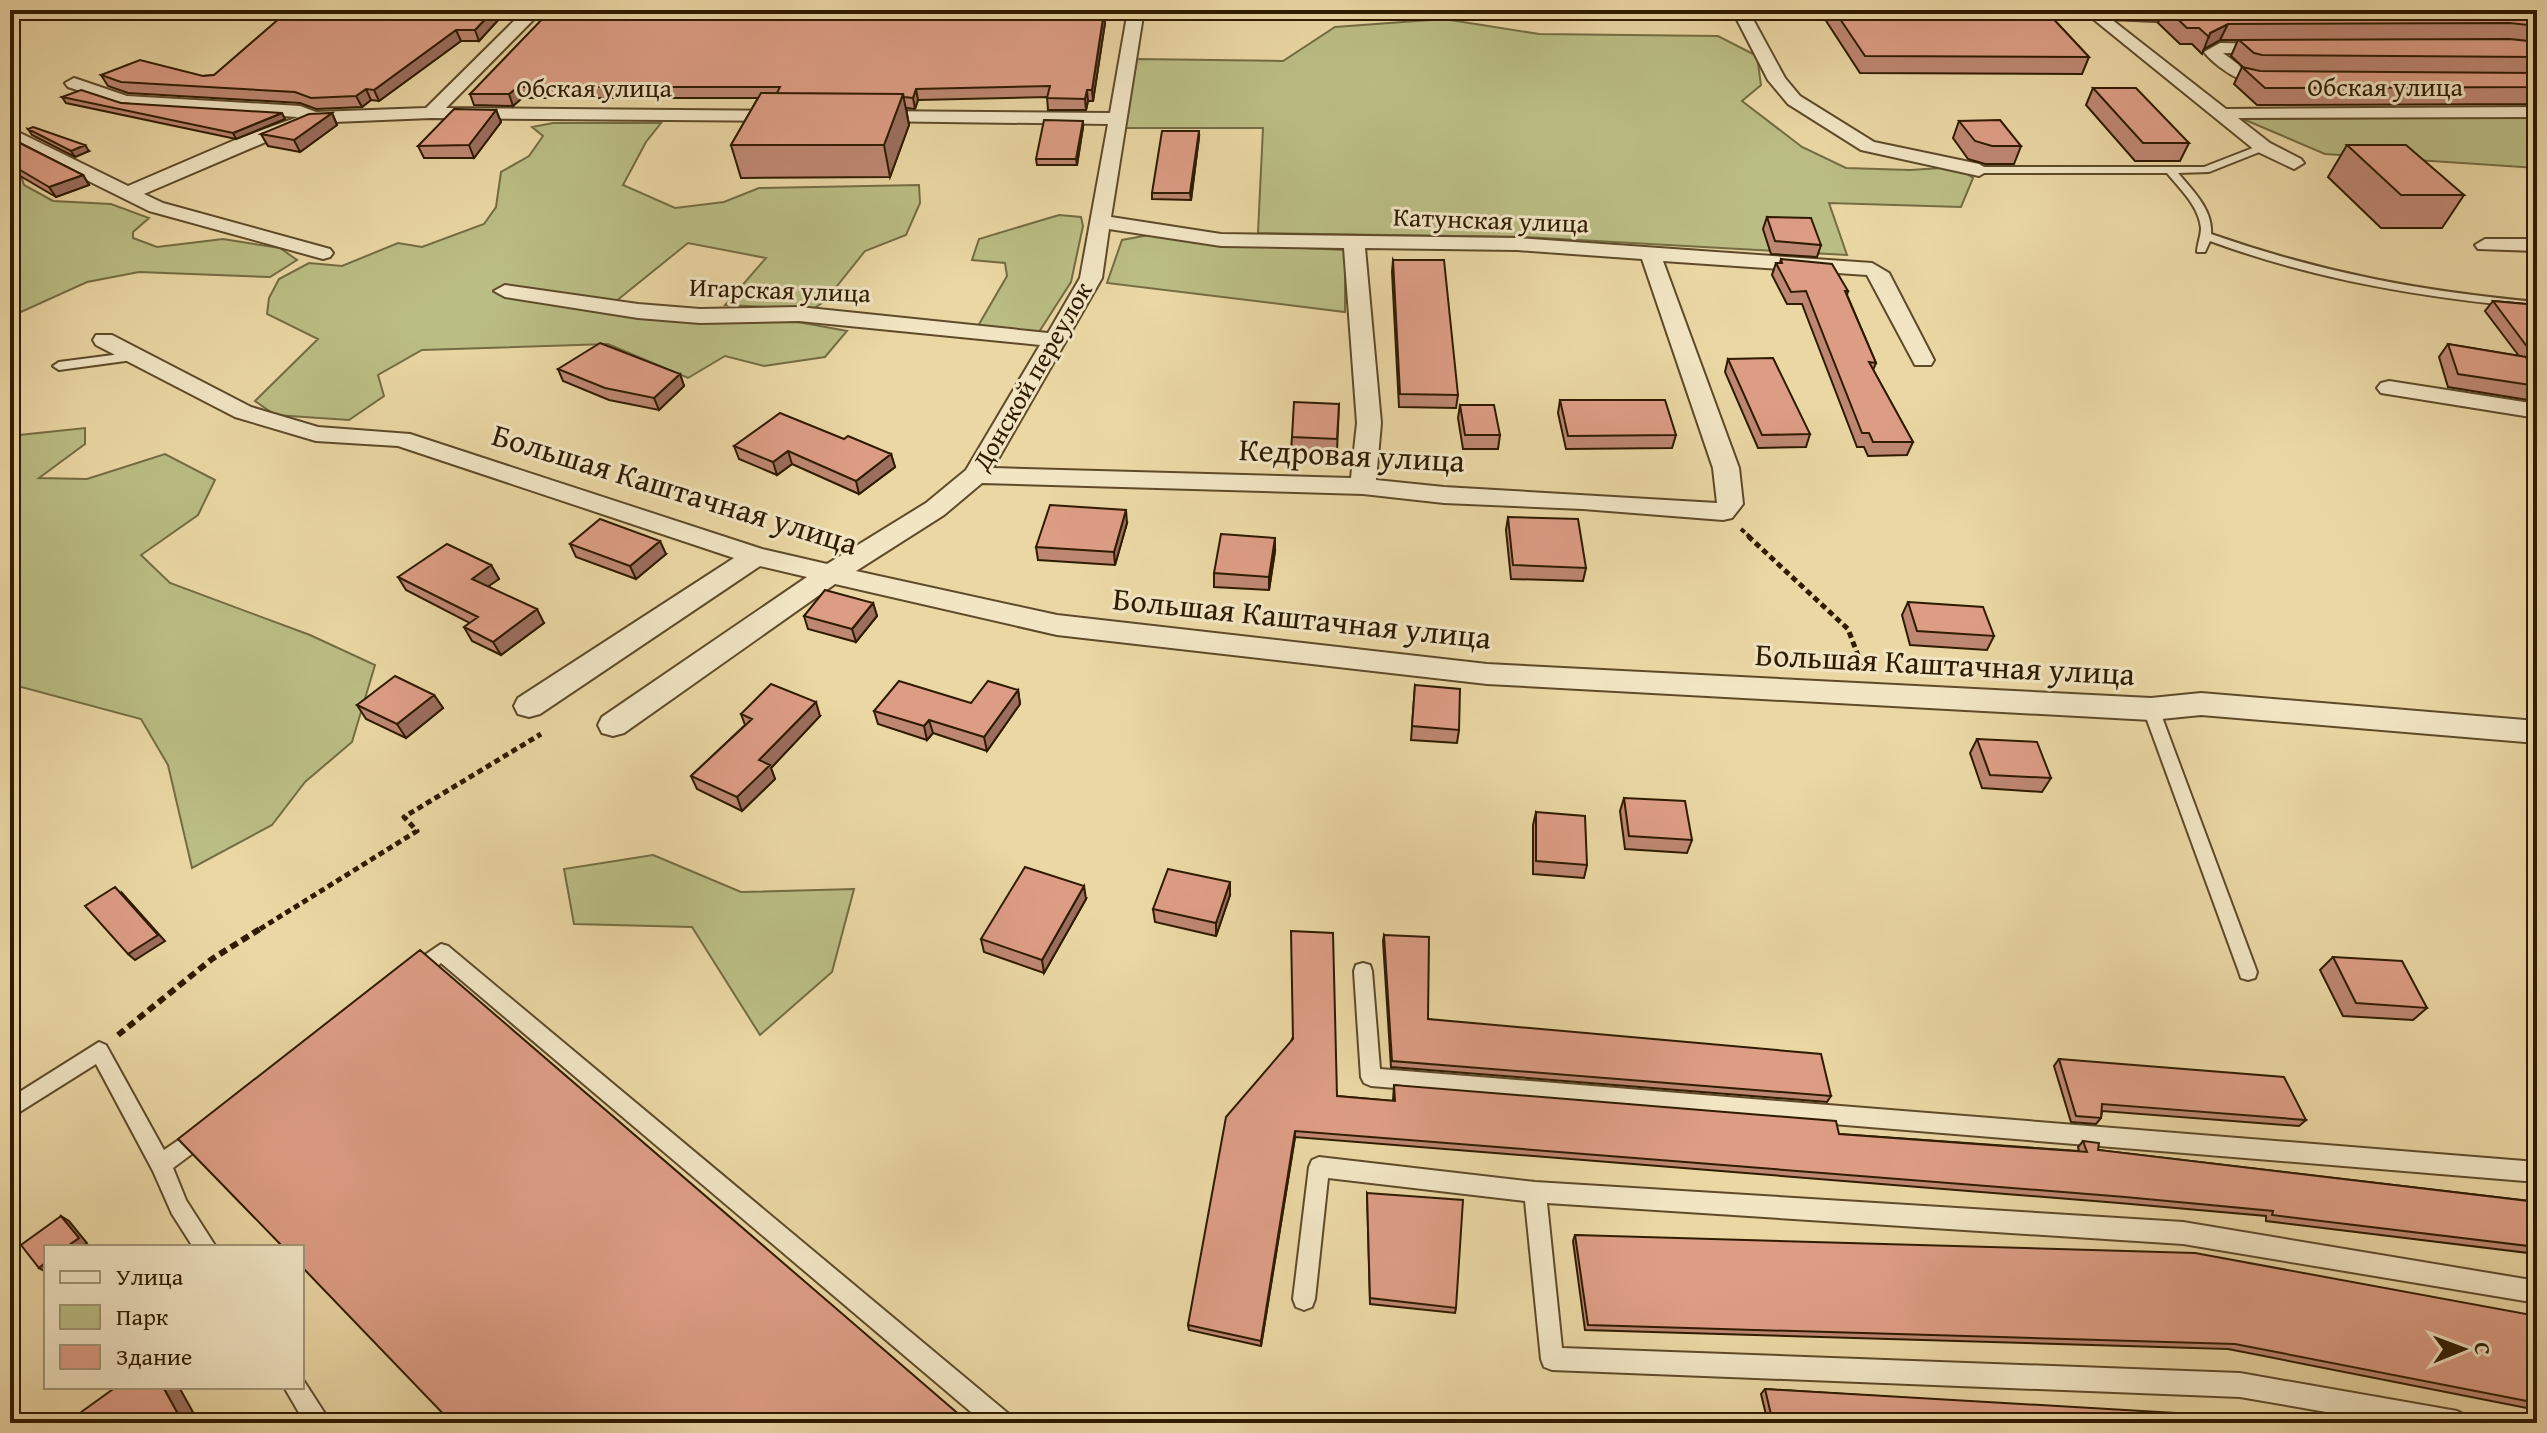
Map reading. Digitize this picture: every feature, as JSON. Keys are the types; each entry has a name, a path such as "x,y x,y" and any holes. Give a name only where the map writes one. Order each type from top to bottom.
{"street":[{"path":"10,13 379,10"},
{"path":"441,10 660,10"},
{"path":"431,113 534,10"},
{"path":"692,10 1009,11"},
{"name":"Донской переулок","path":"613,725 831,574 935,509 976,475 1091,278 1136,10"},
{"path":"1740,10 1777,80 1794,100 1868,146 1979,170"},
{"path":"1025,11 1661,13"},
{"path":"2091,12 2210,19"},
{"path":"2091,12 2263,147 2294,163"},
{"path":"2298,48 2220,48 2212,52 2238,76 2299,80"},
{"name":"Обская улица","path":"74,83 125,101 167,106 300,111 313,118 431,113 811,116"},
{"name":"Обская улица","path":"2232,113 2537,112"},
{"path":"842,116 1118,119"},
{"path":"129,193 242,144 313,118"},
{"path":"10,134 156,207 323,253"},
{"name":"Катунская улица","path":"1102,222 1221,240 1517,244 1651,256 1860,267 1878,273 1923,360"},
{"path":"1354,244 1369,423 1363,486"},
{"path":"2485,245 2537,245"},
{"path":"1651,256 1726,468 1731,488 1730,504 1723,512"},
{"name":"Игарская улица","path":"505,291 685,315 799,314 1054,340"},
{"name":"Большая Каштачная улица","path":"104,340 243,412 316,434 401,439 756,556 949,603 1057,625 1487,674 2151,709 2201,704 2537,732"},
{"path":"2389,388 2537,411"},
{"name":"Кедровая улица","path":"976,475 1363,486 1444,495 1583,501 1723,512"},
{"path":"529,706 756,556"}],"lane":[{"path":"1979,170 2205,170 2263,147"},
{"path":"2171,171 2207,217 2208,237 2201,250"},
{"path":"2208,237 2255,255 2350,280 2461,299 2537,305"},
{"path":"59,366 136,356"},
{"path":"2151,709 2248,972"},
{"path":"403,981 441,952 1002,1423"},
{"path":"1363,971 1371,1077 2537,1172"},
{"path":"10,1109 99,1051 161,1165 179,1207 204,1245"},
{"path":"161,1165 212,1126"},
{"path":"1304,1299 1319,1167 1535,1192 2183,1233 2537,1292"},
{"path":"1535,1192 1552,1359 2240,1385 2457,1423"},
{"path":"297,1389 319,1423"}],"path":[{"path":"1723,512 1848,629 1872,695"},
{"path":"99,1051 212,959 417,831 404,817 548,730"}],"green space":[{"path":"1444,19 1539,34 1718,36 1757,56 1761,85 1742,101 1802,147 1846,168 1910,170 1957,167 1973,178 1961,207 1829,203 1847,255 1522,237 1258,233 1263,128 1124,128 1137,59 1283,61 1335,27"},
{"path":"2537,117 2537,168 2325,154 2243,119"},
{"path":"553,123 661,123 646,142 623,185 675,208 724,202 759,188 919,185 920,203 906,235 865,251 825,301 813,309 725,305 766,258 688,243 615,302 704,322 798,322 847,331 825,357 764,366 725,356 688,378 608,344 422,350 378,375 384,396 349,420 275,415 255,401 318,339 267,314 269,298 279,279 309,263 342,266 398,243 422,247 484,224 496,207 501,172 529,156 543,136 532,127"},
{"path":"10,166 18,166 24,185 53,201 111,204 149,218 133,232 133,238 157,247 223,239 280,248 297,260 270,277 139,272 87,282 10,317"},
{"path":"1059,215 1081,217 1083,226 1071,282 1039,332 978,326 1007,276 1005,263 972,260 979,239"},
{"path":"1149,235 1218,244 1345,250 1345,312 1107,283 1122,240"},
{"path":"85,428 85,444 39,478 87,479 165,454 215,480 198,515 141,555 170,583 310,635 375,665 352,742 305,782 272,825 192,868 168,765 141,719 10,684 10,436"},
{"path":"653,855 741,892 854,889 832,972 760,1035 692,927 574,924 564,869"}],"building":[{"path":"494,10 475,30 456,30 374,90 366,89 356,96 311,98 295,92 121,82 101,75 140,60 203,76 214,75 288,11"},
{"path":"1834,10 2045,10 2089,57 1865,56"},
{"path":"2168,10 2537,11 2537,26 2510,23 2228,24 2210,33 2209,37 2199,28 2187,28"},
{"path":"549,12 1104,12 1092,90 1087,90 1085,99 1047,98 1050,86 916,89 913,98 904,97 903,94 777,93 780,87 518,87 509,94 470,94"},
{"path":"2510,39 2537,42 2537,57 2262,55 2254,53 2239,40"},
{"path":"2242,67 2260,71 2537,73 2537,87 2265,88"},
{"path":"2093,88 2136,88 2189,143 2143,143"},
{"path":"81,90 121,103 282,113 233,133 62,97"},
{"path":"761,93 903,94 884,145 731,145"},
{"path":"454,109 496,110 469,145 418,146"},
{"path":"332,113 294,140 261,134 309,114"},
{"path":"1044,120 1083,121 1076,159 1036,159"},
{"path":"2000,120 2021,146 1992,146 1975,141 1959,121"},
{"path":"33,127 85,145 71,151 28,129"},
{"path":"1162,131 1199,131 1190,193 1152,193"},
{"path":"10,138 83,175 49,187 10,164"},
{"path":"2347,145 2406,145 2464,195 2401,195"},
{"path":"1767,217 1811,218 1821,245 1775,241"},
{"path":"1781,259 1832,264 1848,291 1845,291 1876,363 1869,362 1913,442 1873,442 1869,433 1862,433 1806,291 1791,292 1776,263 1782,263"},
{"path":"1393,260 1444,260 1458,395 1400,394"},
{"path":"2493,301 2537,305 2537,360"},
{"path":"600,343 680,374 654,398 605,388 558,369"},
{"path":"2448,344 2526,357 2537,386 2458,374"},
{"path":"1773,358 1810,434 1762,435 1728,359"},
{"path":"1560,400 1665,400 1676,435 1568,436"},
{"path":"1294,402 1339,404 1337,439 1292,437"},
{"path":"1460,405 1494,405 1500,435 1465,435"},
{"path":"780,413 891,454 856,481 788,451 773,462 734,446"},
{"path":"1050,505 1126,510 1114,552 1036,547"},
{"path":"1508,517 1578,519 1586,568 1513,565"},
{"path":"600,519 660,541 630,566 570,544"},
{"path":"1221,534 1275,538 1269,577 1214,573"},
{"path":"447,544 491,565 472,579 537,609 493,642 464,627 478,617 398,577"},
{"path":"825,590 873,603 852,629 804,616"},
{"path":"1908,602 1983,607 1994,636 1917,631"},
{"path":"395,676 434,695 397,724 357,705"},
{"path":"899,681 971,703 988,681 1018,690 984,737 929,720 924,726 874,711"},
{"path":"771,684 816,702 759,760 770,765 737,797 691,776 752,719 741,714"},
{"path":"1415,685 1460,689 1459,730 1412,726"},
{"path":"1977,739 2037,742 2051,778 1990,775"},
{"path":"1624,798 1685,801 1692,840 1629,836"},
{"path":"1536,812 1585,816 1587,865 1536,861"},
{"path":"1025,867 1084,886 1042,960 981,939"},
{"path":"1168,869 1230,882 1216,923 1153,909"},
{"path":"115,887 158,935 128,954 85,906"},
{"path":"1291,931 1333,933 1337,1096 1395,1101 1394,1085 1836,1121 1839,1134 2087,1152 2083,1141 2099,1143 2098,1150 2537,1202 2537,1247 2272,1215 2273,1211 2125,1197 1295,1131 1261,1341 1188,1325 1226,1117 1293,1039"},
{"path":"1384,935 1429,937 1428,1019 1821,1054 1831,1096 1392,1061"},
{"path":"420,950 969,1423 452,1423 304,1269 304,1245 281,1245 178,1139"},
{"path":"2333,957 2402,961 2427,1008 2356,1003"},
{"path":"2059,1059 2284,1077 2306,1120 2102,1104 2101,1118 2076,1116"},
{"path":"1367,1193 1463,1200 1456,1308 1370,1298"},
{"path":"61,1216 79,1238 69,1245 44,1245 44,1264 39,1268 21,1245"},
{"path":"1575,1235 2195,1253 2537,1316 2537,1403 2235,1344 1588,1325"},
{"path":"113,1389 164,1389 183,1423 66,1423"},
{"path":"1765,1389 2278,1419 2302,1423 1773,1423"}]}
